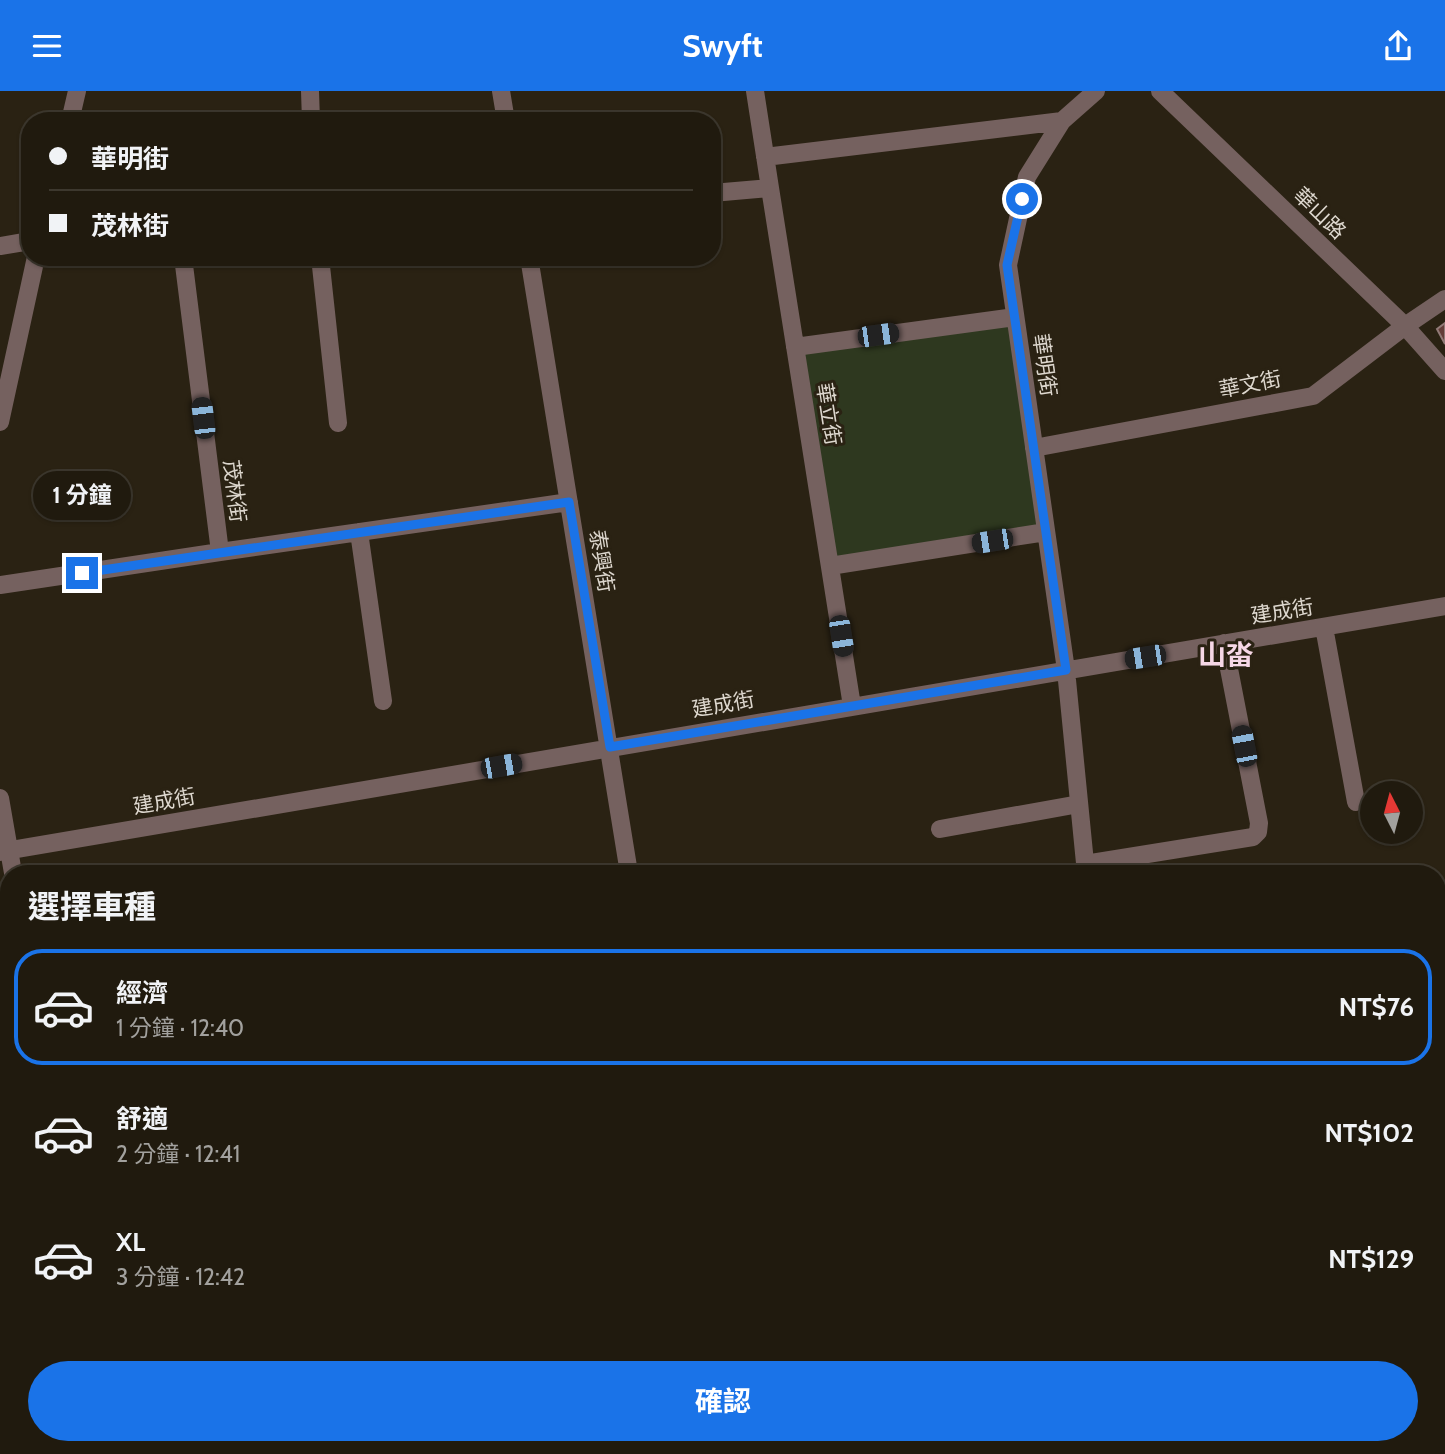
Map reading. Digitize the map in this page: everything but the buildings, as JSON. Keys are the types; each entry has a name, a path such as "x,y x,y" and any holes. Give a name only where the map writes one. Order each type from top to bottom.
{"street":[{"path":"71,112 77,91"},
{"path":"310,91 311,112"},
{"path":"501,91 504,112"},
{"name":"華立街","path":"755,91 852,706"},
{"name":"華明街","path":"1086,865 1066,670 1007,265 1027,177 1062,121 1096,91"},
{"name":"華山路","path":"1160,91 1405,326 1445,371"},
{"path":"765,157 1062,121"},
{"path":"721,192 770,188"},
{"path":"0,246 21,242"},
{"path":"0,422 34,266"},
{"name":"茂林街","path":"0,585 220,552 184,266"},
{"path":"321,266 338,423"},
{"name":"泰興街","path":"530,266 628,865"},
{"name":"華文街","path":"1034,448 1313,395 1445,299"},
{"path":"795,347 1015,317"},
{"path":"220,552 569,502"},
{"path":"359,532 383,701"},
{"path":"830,566 1046,532"},
{"name":"建成街","path":"5,851 1445,606"},
{"path":"1324,627 1356,802"},
{"path":"1107,865 1253,837 1258,832 1259,823 1224,643"},
{"path":"0,798 5,851"},
{"path":"940,829 1079,804"}],"green space":[{"path":"1009,324 1039,527 834,560 803,352"}],"district":[{"name":"山畓","path":"1226,655"}],"route":[{"path":"82,573 569,502 610,747 1066,670 1007,265 1022,199"}]}
